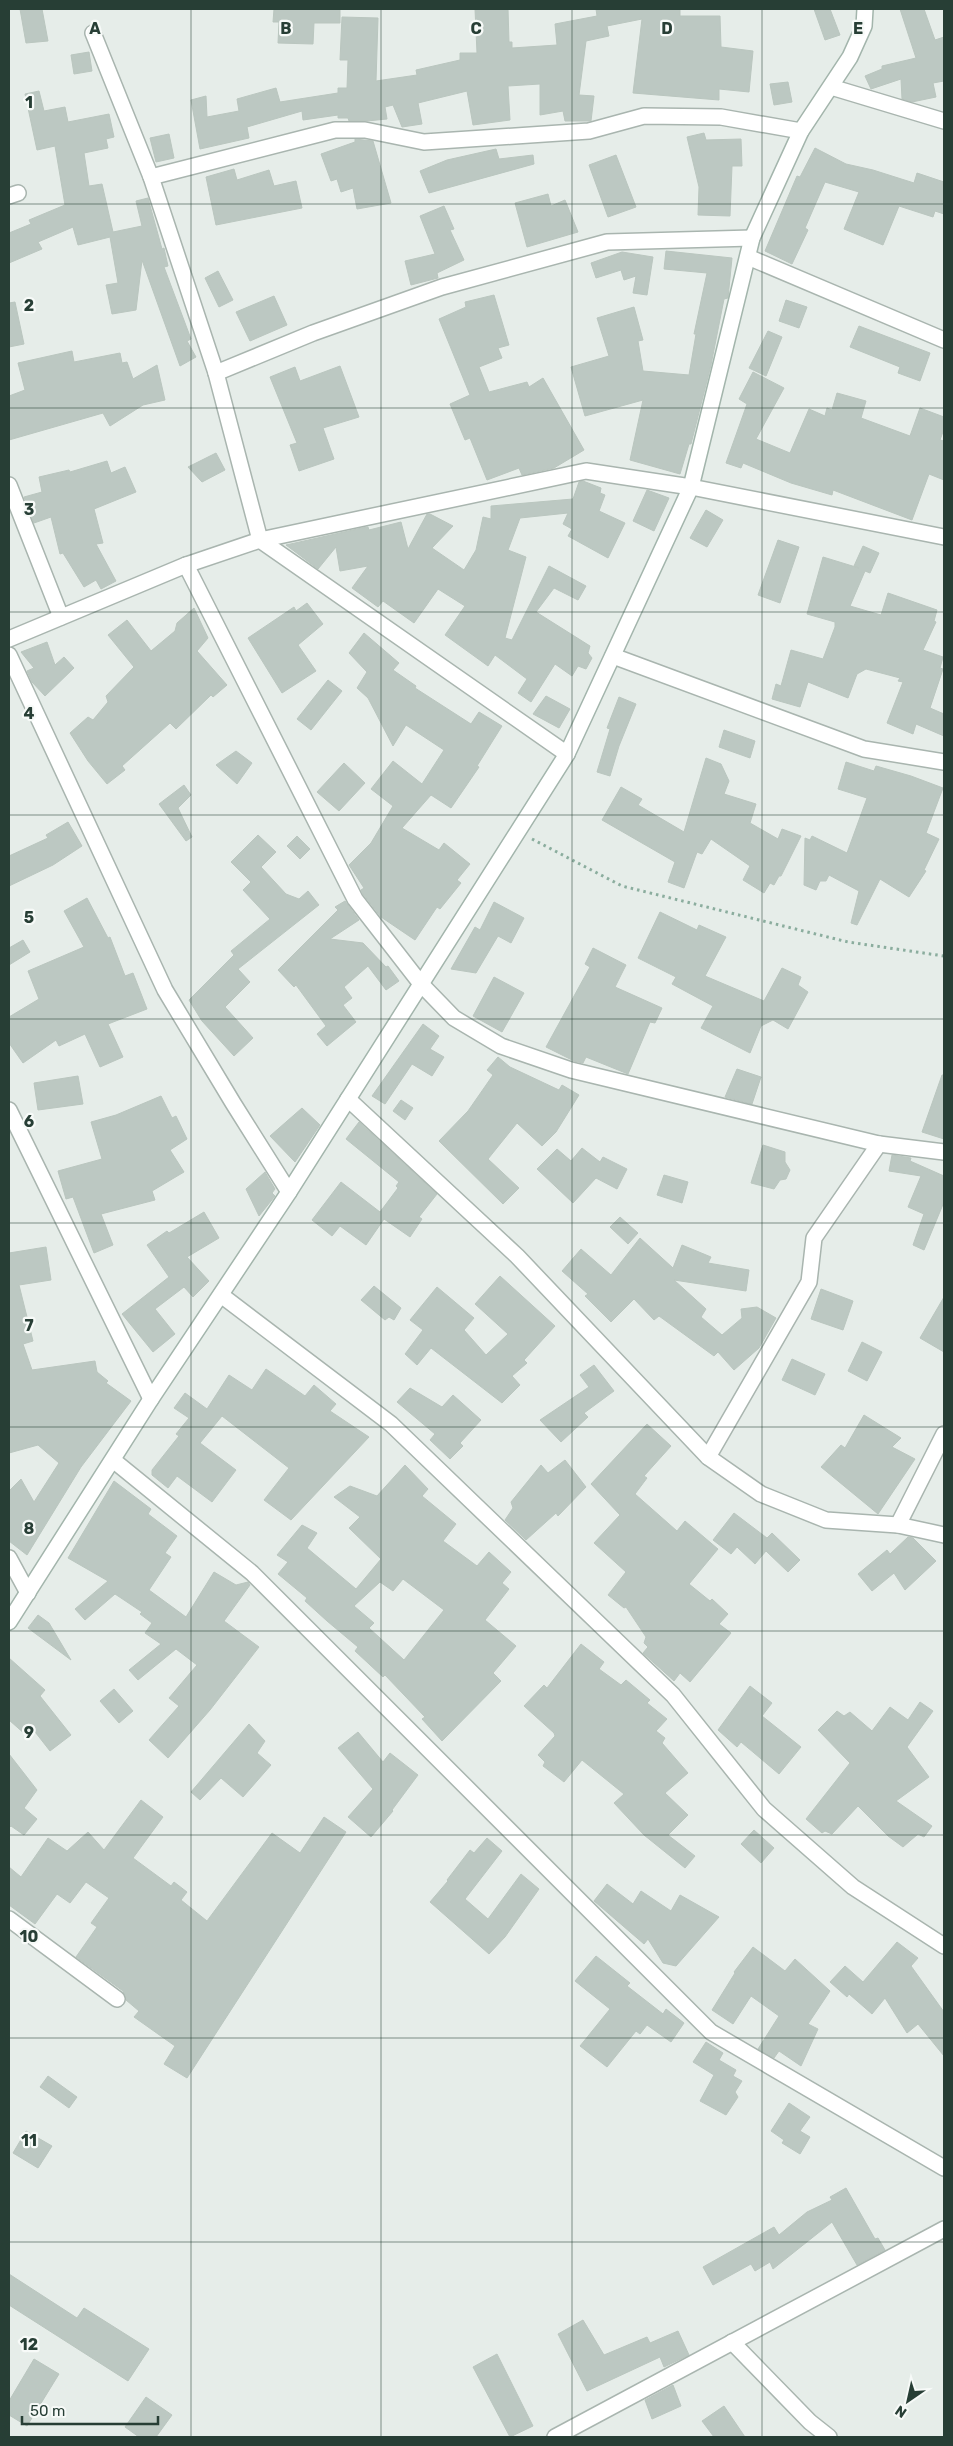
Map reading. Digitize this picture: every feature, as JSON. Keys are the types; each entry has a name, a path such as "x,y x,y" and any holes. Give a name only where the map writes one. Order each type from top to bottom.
{"street":[{"path":"9,1622 151,1399 289,1192 567,754 692,487 752,238 801,131 850,57 864,26 865,9"},
{"path":"93,33 151,177 216,373 260,540 567,754"},
{"path":"831,87 944,122"},
{"path":"151,177 336,130 365,130 424,142 589,131 644,116 721,116 801,131"},
{"path":"216,373 313,333 442,287 607,242 752,238"},
{"path":"748,256 944,340"},
{"path":"9,639 186,566 260,540 586,471 692,487 944,538"},
{"path":"9,485 61,617"},
{"path":"186,566 355,899 421,984 454,1018 501,1046 571,1070 879,1144 944,1152"},
{"path":"9,655 165,990 233,1104 289,1192"},
{"path":"613,656 864,749 944,762"},
{"path":"348,1099 517,1256 708,1457 761,1494 826,1520 898,1525 944,1535"},
{"path":"9,1110 151,1399"},
{"path":"708,1457 809,1282 814,1238 879,1144"},
{"path":"222,1295 391,1424 673,1695 764,1809 853,1886 944,1946"},
{"path":"898,1525 944,1434"},
{"path":"113,1460 252,1573 711,2032 944,2168"},
{"path":"9,1558 28,1593"},
{"path":"9,1919 117,2000"},
{"path":"560,2436 944,2229"},
{"path":"732,2342 810,2422 829,2437"}],"path":[{"path":"518,831 622,886 848,942 944,956"}],"building":[{"path":"20,9 42,9 48,41 26,43"},
{"path":"274,9 340,9 340,23 314,23 313,44 278,43 279,22 273,22"},
{"path":"475,9 508,9 509,42 512,42 512,48 557,45 555,24 597,16 596,9 680,9 680,16 720,16 721,47 753,51 749,92 719,89 719,100 633,93 642,19 607,26 609,36 586,41 579,95 594,96 591,121 565,121 563,111 540,115 540,84 508,86 510,120 473,125 467,91 418,103 422,124 402,127 393,105 385,107 387,119 367,121 349,121 348,118 338,118 338,115 303,120 302,111 247,127 249,138 200,149 191,100 206,96 207,117 239,111 237,99 276,88 280,102 338,93 338,88 347,88 348,60 340,60 342,17 378,18 376,81 417,75 416,70 460,60 460,53 477,53"},
{"path":"814,9 830,9 840,35 825,40"},
{"path":"900,9 924,9 935,40 944,37 944,81 933,83 936,97 912,102 902,99 901,79 871,89 865,76 882,69 882,66 916,58"},
{"path":"89,52 92,71 74,74 71,55"},
{"path":"788,82 792,102 774,105 770,84"},
{"path":"39,91 44,111 65,107 68,122 109,114 114,137 106,139 108,148 84,153 89,186 102,184 113,232 142,226 136,201 148,198 162,249 164,248 168,266 164,267 191,339 187,341 196,357 180,366 142,260 136,310 112,314 106,285 118,283 110,237 78,245 73,227 38,242 42,249 9,263 9,233 31,224 29,220 65,205 55,146 37,150 25,94"},
{"path":"704,133 706,140 741,139 742,166 732,166 730,216 698,215 699,187 687,137"},
{"path":"169,134 174,158 156,162 150,138"},
{"path":"355,139 373,141 391,203 357,209 353,188 341,192 337,179 331,181 321,154 355,142"},
{"path":"815,148 846,164 914,183 917,173 944,182 944,214 935,211 933,217 899,206 883,245 844,229 859,192 825,182 805,228 808,230 792,264 765,251 797,176 800,177"},
{"path":"496,149 499,159 533,155 534,164 429,193 420,171 447,160"},
{"path":"616,155 636,207 608,217 589,165"},
{"path":"234,169 237,180 269,170 274,186 296,181 302,208 216,225 206,177"},
{"path":"548,194 551,206 565,200 578,232 527,247 515,203"},
{"path":"444,206 454,229 450,230 464,260 437,273 438,278 411,285 405,261 435,254 420,216"},
{"path":"666,251 732,258 728,298 724,299 711,365 691,444 689,444 680,474 630,460 643,400 585,416 571,367 609,356 597,318 634,307 643,340 638,341 643,371 689,375 696,334 694,334 707,273 664,269"},
{"path":"622,252 653,257 647,295 633,293 636,276 624,280 621,270 596,278 591,263"},
{"path":"218,271 233,300 219,307 205,278"},
{"path":"494,295 509,345 498,348 502,358 479,367 489,392 527,382 529,387 543,378 584,450 554,468 522,475 519,468 487,480 470,438 465,440 450,404 470,395 439,319 466,307 465,302"},
{"path":"274,296 287,325 250,341 236,312"},
{"path":"786,300 807,307 799,328 779,321"},
{"path":"15,302 24,344 9,347 9,303"},
{"path":"859,326 930,353 920,381 898,373 900,367 850,347"},
{"path":"768,331 782,337 766,376 749,368"},
{"path":"72,351 74,362 120,353 122,363 127,362 133,379 157,365 165,400 143,405 110,426 103,413 9,440 9,396 25,390 18,363"},
{"path":"340,366 359,417 323,428 334,459 299,471 290,445 297,443 270,377 295,367 300,381"},
{"path":"753,372 784,388 756,439 790,453 809,409 825,416 827,408 832,410 837,393 866,401 861,418 910,436 920,408 944,417 944,429 940,440 944,441 944,480 929,474 912,520 833,490 832,495 791,483 743,463 741,468 726,463 747,404 739,399"},
{"path":"216,453 225,470 202,482 188,467"},
{"path":"107,461 111,473 125,467 136,492 94,509 103,543 96,544 116,581 101,589 96,580 84,587 63,553 60,554 51,517 34,523 24,497 42,492 39,477 69,470 70,472"},
{"path":"583,481 601,488 600,493 605,495 599,511 625,523 608,558 568,536 572,529 563,524 568,513 520,518 508,550 526,557 505,638 512,640 549,566 586,586 578,600 554,588 536,612 590,646 588,653 592,658 586,669 578,666 572,676 555,664 531,702 518,693 527,679 495,655 488,666 445,635 465,606 438,589 414,623 383,601 378,607 352,588 368,566 340,571 336,547 318,569 286,545 362,528 368,527 369,530 401,522 408,549 427,514 430,514 453,526 432,548 464,570 476,550 483,517 491,519 491,506 573,499 579,482"},
{"path":"647,490 669,498 654,531 633,521"},
{"path":"706,510 723,520 707,547 690,538"},
{"path":"778,540 799,547 780,603 758,595"},
{"path":"863,546 879,553 870,573 865,571 850,606 881,615 888,593 937,610 934,621 936,622 923,650 943,657 940,668 943,669 930,708 944,714 944,736 916,724 913,734 887,723 903,682 898,681 900,678 866,669 857,674 848,698 808,682 800,707 772,699 776,684 781,686 791,650 823,659 835,627 835,622 807,614 823,557 859,568 854,566"},
{"path":"307,603 323,624 298,645 316,671 282,693 248,638 294,607 296,611"},
{"path":"194,608 208,638 197,651 227,685 213,697 211,695 176,729 170,723 122,766 125,770 107,784 88,761 70,733 88,717 93,720 108,702 106,696 134,667 108,635 127,620 151,651 175,631 177,623"},
{"path":"364,633 399,663 393,670 416,686 415,688 471,724 479,712 502,726 477,766 479,767 451,808 431,795 402,828 439,850 444,843 470,864 457,880 461,883 440,909 437,907 415,940 381,917 363,894 361,890 364,888 349,865 371,843 393,806 371,789 393,761 422,784 444,750 406,725 393,746 368,698 357,688 367,672 349,653"},
{"path":"47,642 55,665 64,657 74,668 45,696 32,682 27,671 34,668 21,652"},
{"path":"328,680 342,691 311,730 297,719"},
{"path":"546,696 570,709 559,728 533,714"},
{"path":"619,697 636,704 619,746 610,776 597,772 610,729 607,728"},
{"path":"724,730 755,741 750,758 719,747"},
{"path":"236,751 252,763 237,784 216,765"},
{"path":"706,758 721,764 729,781 724,794 756,804 750,823 778,839 782,829 801,836 781,876 779,876 774,885 770,883 764,893 743,880 750,866 711,839 702,854 697,852 684,888 668,882 675,862 602,820 621,787 642,799 638,805 684,832"},
{"path":"846,762 874,771 876,766 943,788 926,833 939,839 924,870 926,871 909,897 880,879 857,925 851,923 859,891 829,875 826,881 820,881 816,890 804,885 805,838 810,840 812,836 847,853 867,798 838,789"},
{"path":"344,763 365,783 339,811 317,792"},
{"path":"184,785 191,795 178,808 192,837 186,841 159,804"},
{"path":"68,822 82,846 53,865 9,886 9,856 48,838 46,835"},
{"path":"258,835 276,852 261,867 286,894 299,899 308,891 319,905 238,969 250,982 225,1007 253,1038 234,1056 202,1021 189,1000 234,955 231,951 270,919 243,890 251,882 231,862"},
{"path":"297,836 310,849 300,859 287,846"},
{"path":"87,898 108,938 110,937 125,976 133,973 147,1009 108,1024 123,1057 100,1067 85,1034 59,1046 56,1040 23,1063 9,1043 9,1017 39,999 28,971 84,947 64,911"},
{"path":"345,901 359,920 330,939 363,943 386,967 388,966 399,981 386,990 368,966 344,987 352,998 343,1005 356,1022 327,1046 317,1034 326,1026 296,985 294,987 278,970 338,910 335,907"},
{"path":"494,902 524,918 511,943 498,936 476,973 451,969 475,927 480,930"},
{"path":"660,912 697,930 699,925 726,937 705,976 764,1001 782,968 801,977 798,985 808,992 788,1029 773,1020 761,1026 750,1053 701,1028 713,1006 672,984 676,977 638,958"},
{"path":"23,940 30,952 9,965 9,948"},
{"path":"593,948 626,965 615,987 662,1008 655,1023 650,1022 628,1074 586,1057 583,1063 574,1061 546,1047 590,967 585,964"},
{"path":"494,977 524,993 502,1032 473,1016"},
{"path":"423,1024 439,1036 430,1049 444,1057 432,1076 412,1064 385,1104 372,1096"},
{"path":"498,1057 510,1067 559,1090 562,1085 579,1095 556,1132 542,1146 517,1123 488,1159 519,1188 503,1204 439,1141 468,1111 493,1075 487,1070"},
{"path":"737,1069 761,1077 752,1104 725,1097"},
{"path":"942,1075 944,1075 944,1139 922,1132"},
{"path":"78,1076 83,1104 38,1110 34,1083"},
{"path":"161,1096 172,1118 176,1116 187,1139 170,1150 184,1172 152,1191 155,1200 101,1214 113,1245 94,1253 73,1197 66,1199 58,1171 102,1159 91,1122 116,1115"},
{"path":"401,1100 413,1108 405,1120 393,1111"},
{"path":"302,1108 320,1125 295,1162 270,1136"},
{"path":"359,1122 437,1194 419,1217 422,1219 410,1237 384,1219 366,1245 340,1226 332,1236 312,1220 341,1182 380,1212 398,1188 396,1186 399,1182 346,1139"},
{"path":"763,1145 785,1152 785,1162 790,1170 786,1179 780,1180 774,1189 751,1183"},
{"path":"582,1148 600,1162 603,1157 627,1169 617,1189 596,1178 573,1203 537,1169 557,1149 571,1161"},
{"path":"892,1155 911,1158 910,1161 944,1176 944,1202 924,1250 913,1245 924,1214 908,1207 921,1176 889,1171"},
{"path":"265,1172 275,1189 272,1193 275,1196 259,1216 246,1189"},
{"path":"664,1175 688,1182 682,1203 657,1195"},
{"path":"204,1212 219,1238 187,1257 209,1281 193,1297 184,1287 155,1309 175,1334 153,1352 122,1314 169,1277 147,1245 167,1231 169,1233"},
{"path":"620,1217 638,1233 628,1244 610,1227"},
{"path":"640,1238 673,1268 682,1245 711,1257 708,1263 749,1270 746,1291 674,1280 706,1309 701,1317 722,1335 742,1318 741,1309 757,1307 776,1318 759,1348 734,1370 718,1352 714,1356 659,1316 654,1320 634,1299 611,1322 585,1296 588,1294 562,1271 581,1249 611,1275"},
{"path":"46,1247 51,1280 19,1285 33,1341 23,1344 32,1370 95,1361 97,1372 108,1381 106,1383 131,1401 81,1467 27,1555 9,1541 9,1491 21,1479 34,1502 59,1463 38,1445 9,1453 9,1253"},
{"path":"500,1276 555,1326 524,1360 527,1363 512,1376 520,1385 502,1403 431,1348 417,1365 405,1354 423,1330 410,1320 437,1287 474,1318 464,1330 486,1355 508,1334 475,1304"},
{"path":"374,1286 401,1308 394,1320 389,1317 385,1320 361,1300"},
{"path":"821,1289 853,1301 843,1330 811,1319"},
{"path":"944,1297 944,1352 920,1338"},
{"path":"862,1342 882,1352 867,1381 848,1371"},
{"path":"792,1359 825,1374 815,1395 782,1380"},
{"path":"594,1365 614,1391 584,1413 588,1417 561,1442 540,1420 589,1387 580,1375"},
{"path":"266,1369 305,1396 314,1385 336,1404 330,1411 369,1437 291,1520 264,1500 289,1468 222,1416 200,1443 236,1470 212,1502 177,1476 168,1488 152,1475 152,1470 179,1436 176,1434 189,1418 174,1408 185,1393 207,1409 229,1375 252,1390"},
{"path":"410,1388 442,1407 453,1395 481,1420 460,1443 463,1446 450,1459 430,1440 435,1434 397,1402"},
{"path":"864,1415 901,1438 892,1447 915,1459 878,1514 821,1467 841,1445 845,1448"},
{"path":"647,1424 671,1446 644,1476 647,1478 635,1494 677,1531 685,1521 718,1549 689,1584 710,1601 712,1599 728,1614 719,1624 731,1633 690,1682 680,1673 674,1681 643,1653 648,1647 644,1643 646,1637 626,1607 624,1608 608,1595 626,1572 594,1543 620,1515 591,1484"},
{"path":"565,1460 586,1487 558,1516 556,1513 526,1540 505,1520 513,1508 511,1502 541,1465 548,1473"},
{"path":"405,1465 428,1489 422,1496 456,1524 443,1541 477,1566 489,1552 511,1572 502,1583 509,1589 485,1620 516,1646 493,1673 501,1681 442,1741 422,1719 425,1717 385,1675 383,1677 355,1651 358,1647 305,1601 307,1598 278,1574 288,1562 277,1555 302,1525 317,1533 307,1548 356,1589 381,1559 349,1528 360,1517 334,1497 350,1486 377,1496","holes":["403,1579 444,1610 404,1660 369,1628 374,1623 354,1606 380,1582 393,1591"]},
{"path":"114,1481 151,1509 148,1514 177,1536 165,1553 171,1557 149,1590 186,1617 214,1572 236,1585 248,1582 250,1585 224,1621 259,1647 210,1710 168,1758 149,1740 179,1706 169,1698 197,1665 176,1649 138,1680 129,1670 161,1644 145,1633 152,1623 140,1614 142,1612 115,1594 85,1620 75,1609 108,1581 68,1558"},
{"path":"734,1513 767,1538 772,1533 800,1560 788,1572 766,1551 755,1564 737,1547 731,1554 713,1540"},
{"path":"908,1537 913,1538 936,1561 905,1590 894,1573 872,1591 858,1574 887,1550 890,1554"},
{"path":"38,1615 49,1623 71,1660 28,1628"},
{"path":"581,1644 604,1662 599,1669 621,1685 626,1680 650,1700 647,1703 667,1719 656,1731 665,1738 662,1743 688,1773 665,1793 688,1815 668,1835 695,1856 685,1868 644,1835 614,1803 624,1794 582,1760 564,1782 543,1766 545,1762 538,1755 555,1736 524,1706 544,1685 547,1688"},
{"path":"9,1658 45,1690 40,1696 71,1735 50,1751 32,1728 26,1735 9,1720"},
{"path":"750,1686 772,1703 762,1716 801,1747 779,1774 741,1742 737,1747 718,1730"},
{"path":"114,1689 133,1711 119,1723 100,1701"},
{"path":"920,1702 933,1711 907,1747 929,1777 896,1801 932,1826 924,1837 918,1834 903,1847 888,1836 858,1806 832,1834 825,1831 822,1833 806,1819 850,1763 818,1730 837,1711 844,1716 850,1712 872,1731 890,1707 908,1720"},
{"path":"249,1724 265,1741 257,1753 271,1765 243,1797 221,1778 200,1800 191,1792"},
{"path":"358,1732 383,1762 390,1753 418,1775 393,1811 371,1837 348,1817 373,1789 338,1748"},
{"path":"9,1754 37,1790 24,1808 37,1819 24,1835 11,1826 9,1828"},
{"path":"141,1800 163,1817 133,1858 171,1886 174,1882 187,1892 181,1900 207,1921 272,1833 300,1853 324,1817 346,1832 187,2078 164,2064 175,2046 134,2017 139,2011 126,2000 123,1991 76,1957 97,1927 91,1923 109,1898 86,1882 70,1903 57,1894 35,1924 9,1905 9,1867 21,1877 48,1838 67,1851 88,1832 104,1850"},
{"path":"754,1830 774,1848 761,1863 741,1844"},
{"path":"487,1838 502,1851 465,1899 488,1919 521,1874 539,1889 505,1937 489,1954 430,1902 470,1850 474,1853"},
{"path":"607,1884 633,1904 641,1891 671,1911 680,1895 719,1917 676,1966 663,1963 648,1939 644,1944 594,1901"},
{"path":"897,1942 918,1958 911,1966 944,2012 944,2056 918,2024 907,2033 885,1998 872,2014 849,1994 847,1997 830,1982 845,1966 863,1982"},
{"path":"753,1947 785,1971 795,1959 830,1991 808,2024 818,2029 801,2066 779,2051 774,2058 758,2049 779,2016 751,1996 733,2024 712,2010 734,1972"},
{"path":"596,1956 630,1983 627,1986 663,2014 666,2009 684,2023 671,2042 647,2025 640,2034 636,2031 607,2067 580,2046 610,2009 575,1981"},
{"path":"706,2042 723,2053 719,2060 736,2070 733,2076 742,2081 735,2092 738,2097 726,2115 700,2101 714,2075 693,2062"},
{"path":"48,2076 77,2097 69,2108 40,2087"},
{"path":"789,2103 810,2117 800,2131 810,2137 800,2154 782,2143 784,2140 771,2131"},
{"path":"26,2131 52,2146 38,2168 13,2153"},
{"path":"846,2188 875,2239 878,2238 885,2250 857,2265 832,2222 773,2269 770,2262 755,2271 751,2264 713,2285 703,2267 774,2227 779,2235 807,2212 832,2200 830,2197"},
{"path":"9,2274 77,2318 84,2308 149,2349 128,2381 9,2305"},
{"path":"583,2320 604,2355 647,2337 650,2343 678,2331 689,2355 664,2367 660,2357 587,2391 558,2334"},
{"path":"497,2354 533,2426 510,2437 473,2367"},
{"path":"34,2359 59,2374 27,2426 9,2415 9,2401"},
{"path":"673,2385 681,2406 652,2419 645,2400"},
{"path":"146,2397 172,2415 156,2437 139,2437 125,2427"},
{"path":"724,2406 745,2437 714,2437 702,2421"}]}
